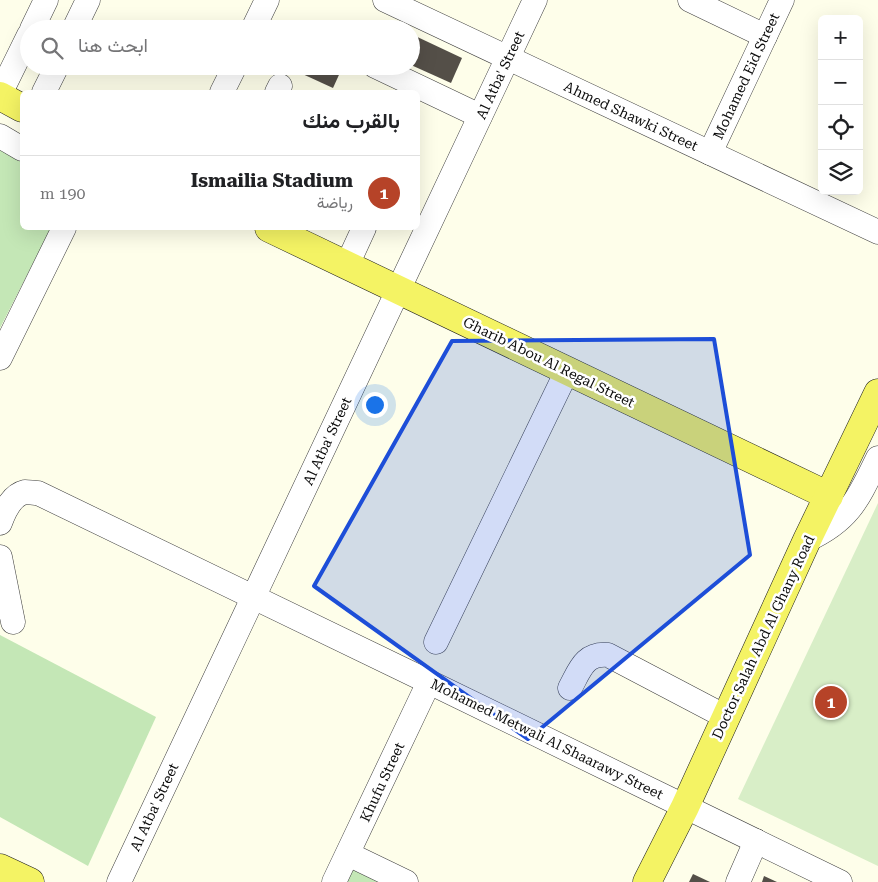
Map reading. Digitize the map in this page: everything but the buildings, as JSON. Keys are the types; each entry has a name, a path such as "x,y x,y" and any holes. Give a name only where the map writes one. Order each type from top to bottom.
{"main road":[{"path":"0,95 20,107"},
{"name":"Gharib Abou Al Regal Street","path":"280,230 301,234 347,265 829,496"},
{"name":"Doctor Salah Abd Al Ghany Road","path":"647,882 685,807 807,540 878,393"}],"street":[{"path":"36,20 46,0"},
{"path":"78,20 88,0"},
{"path":"257,20 267,0"},
{"name":"Al Atba' Street","path":"119,882 535,0"},
{"path":"690,0 765,36"},
{"name":"Mohamed Eid Street","path":"710,153 782,0"},
{"name":"Ahmed Shawki Street","path":"391,2 878,232"},
{"path":"0,95 20,54"},
{"path":"45,90 52,75"},
{"path":"223,90 230,75"},
{"path":"394,75 480,116"},
{"path":"0,136 20,148"},
{"path":"0,358 63,230"},
{"path":"347,265 363,230"},
{"path":"436,642 567,371"},
{"path":"807,540 821,534 845,515 863,490 878,458"},
{"name":"Mohamed Metwali Al Shaarawy Street","path":"0,524 14,498 25,492 38,493 756,841 829,880"},
{"path":"0,558 13,622"},
{"path":"570,688 585,662 591,657 608,655 726,716"},
{"name":"Khufu Street","path":"334,882 429,682"},
{"path":"738,882 756,841"},
{"path":"348,854 406,882"}],"highlighted area":[{"path":"714,339 750,555 528,739 314,586 452,341"}],"green space":[{"path":"0,145 20,158 20,230 50,230 0,328"},
{"path":"878,503 878,866 738,799"},
{"path":"0,635 156,717 88,866 0,817"},
{"path":"349,857 402,882 337,882"}],"place":[{"name":"Ismailia Stadium","path":"831,702"}]}
